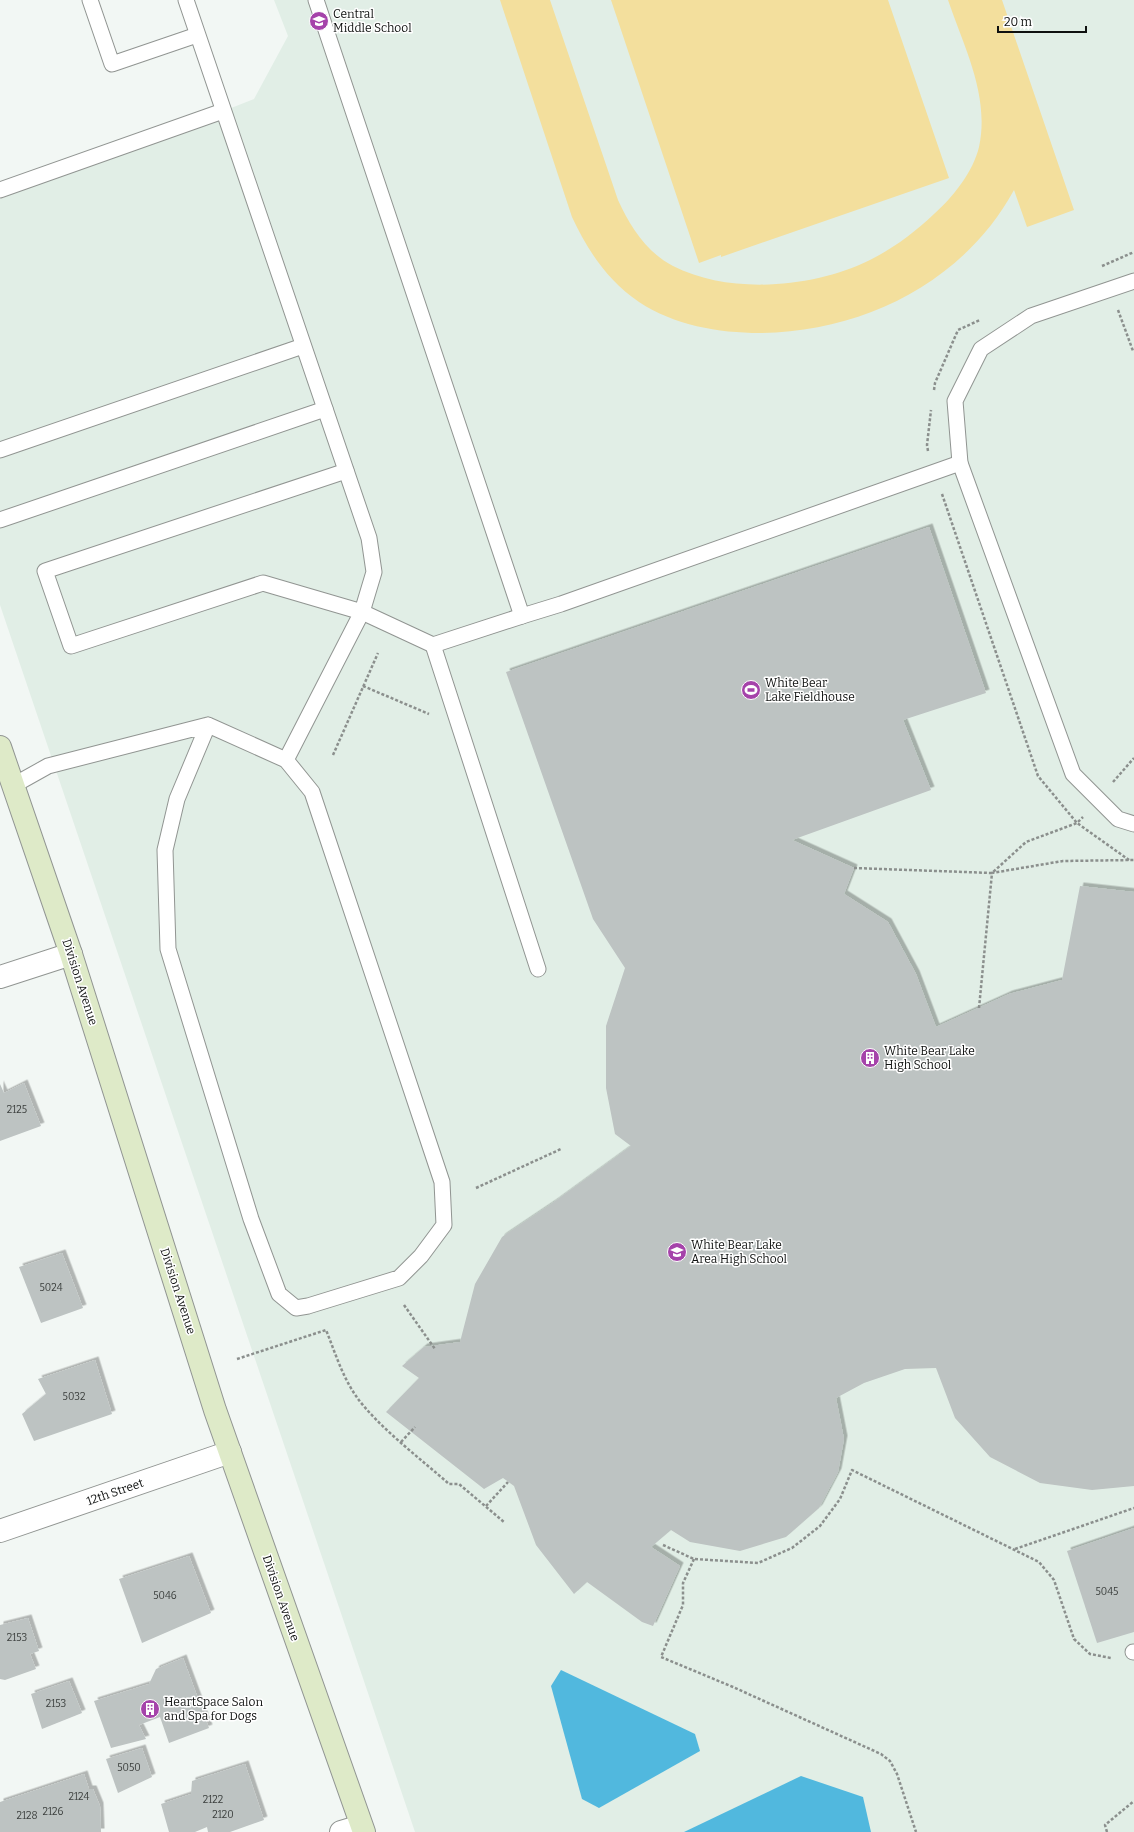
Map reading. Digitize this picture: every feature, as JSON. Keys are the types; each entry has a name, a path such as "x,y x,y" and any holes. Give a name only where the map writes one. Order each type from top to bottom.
{"street":[{"name":"Division Avenue","path":"0,747 70,954 230,1452 355,1830"},
{"path":"0,977 70,954"},
{"name":"12th Street","path":"0,1531 230,1452"}],"lane":[{"path":"90,0 112,64 198,35"},
{"path":"186,0 369,538 374,572 362,612 286,760"},
{"path":"316,0 522,616"},
{"path":"0,190 223,111"},
{"path":"1134,281 1032,316 981,350 955,401 960,463 1073,774 1118,819 1134,824"},
{"path":"0,450 303,346"},
{"path":"0,520 325,409"},
{"path":"346,471 45,571 71,646 263,583 362,612 433,645 561,604 960,463"},
{"path":"433,645 538,969"},
{"path":"14,785 48,766 208,725 286,760 312,792 442,1182 444,1226 421,1256 399,1278 308,1306 296,1308 279,1294 251,1219 168,949 165,850 177,799 208,725"}],"path":[{"path":"333,755 378,653"},
{"path":"363,686 429,714"},
{"path":"979,1008 992,873 1026,842 1077,824"},
{"path":"854,868 992,873 1063,861 1134,860"},
{"path":"476,1188 561,1149"},
{"path":"404,1305 435,1349"},
{"path":"237,1359 326,1330 342,1372 356,1397 377,1420 449,1484 459,1484 504,1522"},
{"path":"401,1442 415,1427"},
{"path":"663,1545 694,1558 758,1563 792,1548 820,1526 840,1499 852,1470 1039,1562 1054,1580 1074,1639 1090,1654 1113,1659 1134,1652"},
{"path":"486,1506 508,1482"},
{"path":"1014,1549 1134,1508"},
{"path":"694,1558 683,1583 683,1605 661,1657 740,1690 881,1754 890,1761 897,1774 916,1832"},
{"path":"1107,1832 1105,1825 1134,1801"}],"shaded area":[{"name":"White Bear Lake Area High School","path":"274,0 1134,0 1134,1832 415,1832 0,605 0,199 254,99 288,36"},
{"path":"500,0 550,0 618,200 623,210 640,238 647,246 663,260 695,275 720,281 745,284 798,282 823,277 870,260 887,250 919,227 948,200 967,175 976,156 979,147 981,109 974,72 948,0 1002,0 1074,210 1027,227 1014,190 993,223 968,251 939,275 907,296 872,312 836,323 798,330 744,333 697,326 667,317 639,302 617,284 592,253 578,230 572,217"},
{"path":"611,0 888,0 949,178 721,257 721,255 699,263"}],"water":[{"path":"561,1670 695,1734 700,1751 599,1808 582,1799 551,1686"},
{"path":"801,1776 863,1797 871,1832 684,1832"}],"building":[{"name":"White Bear Lake High School","path":"929,527 986,693 903,720 931,790 792,840 854,868 844,894 888,922 916,974 936,1027 1009,994 1062,980 1080,886 1134,892 1134,1486 1092,1490 1040,1483 990,1457 955,1418 936,1368 905,1369 864,1383 836,1398 844,1439 838,1472 819,1508 786,1537 740,1551 690,1542 671,1530 651,1547 680,1566 653,1626 642,1622 587,1582 574,1594 536,1545 514,1486 503,1478 484,1489 386,1412 419,1378 402,1366 424,1347 460,1342 475,1284 502,1237 554,1202 631,1146 615,1134 606,1088 606,1026 625,968 593,919 506,672"},
{"path":"24,1083 41,1126 0,1141 0,1084 4,1093"},
{"path":"62,1253 83,1308 41,1323 19,1267"},
{"path":"95,1360 112,1414 34,1441 22,1414 46,1394 38,1379"},
{"path":"1134,1528 1134,1632 1097,1643 1067,1551"},
{"path":"189,1556 211,1613 142,1643 119,1579"},
{"path":"28,1618 39,1651 30,1654 36,1669 5,1680 0,1679 0,1625"},
{"name":"HeartSpace Salon and Spa for Dogs","path":"183,1658 209,1728 169,1743 160,1717 139,1725 146,1739 111,1748 94,1701 149,1684 156,1669"},
{"path":"69,1681 82,1713 42,1729 31,1694"},
{"path":"142,1748 152,1777 118,1793 106,1759"},
{"path":"245,1764 264,1820 230,1832 208,1832 207,1827 195,1832 169,1832 161,1804 191,1794 192,1781"},
{"path":"84,1774 89,1789 93,1789 100,1806 101,1832 0,1832 0,1802"}],"place":[{"name":"Central Middle School","path":"319,21"},
{"name":"White Bear Lake Fieldhouse","path":"751,690"},
{"name":"White Bear Lake High School","path":"870,1058"},
{"name":"White Bear Lake Area High School","path":"677,1252"},
{"name":"HeartSpace Salon and Spa for Dogs","path":"150,1709"}]}
